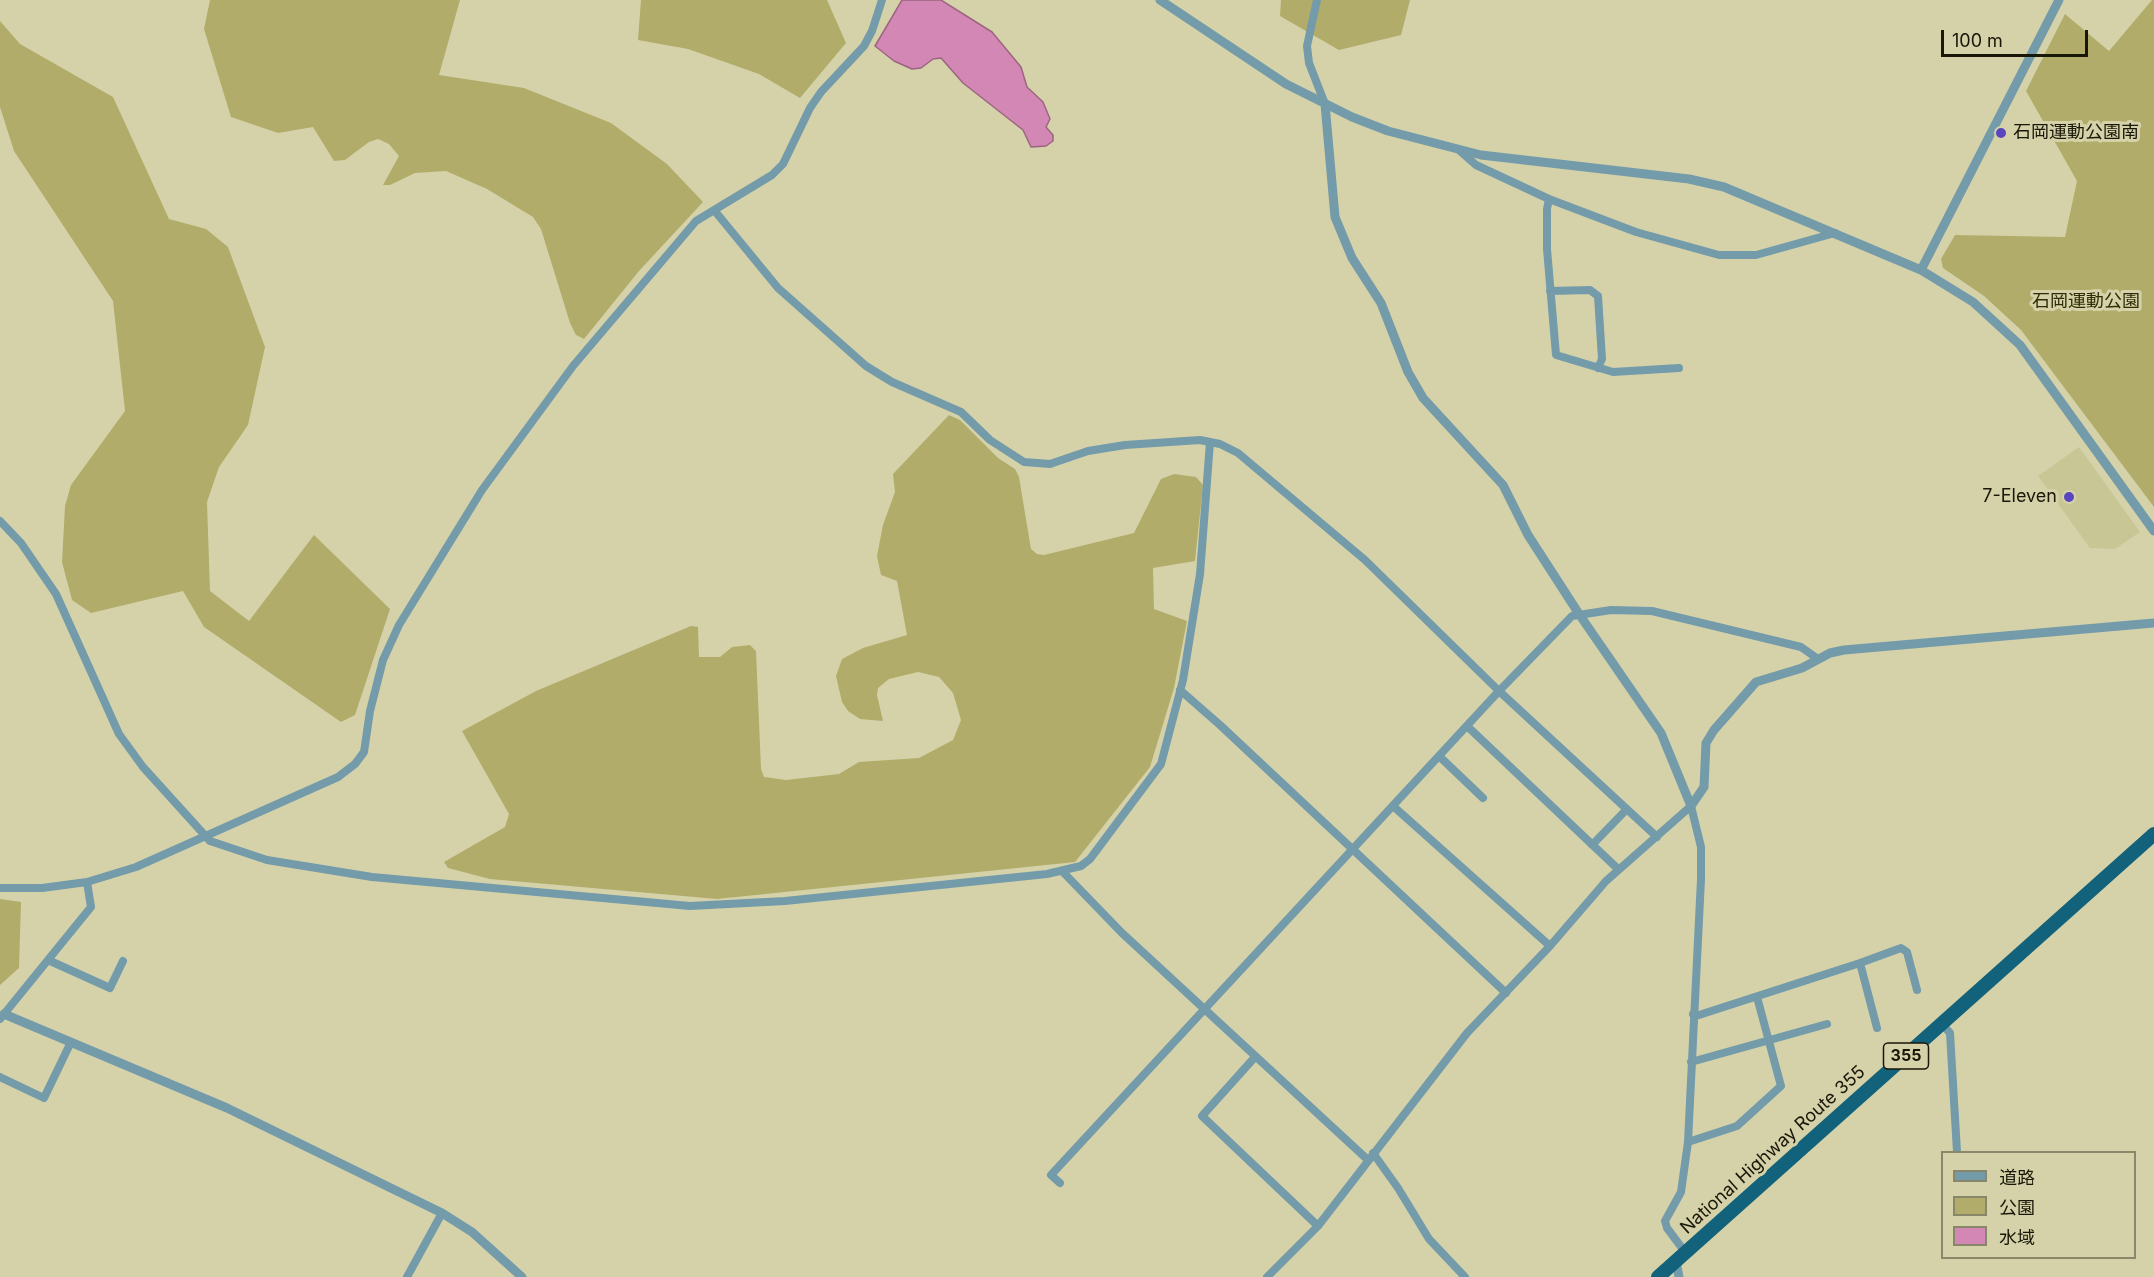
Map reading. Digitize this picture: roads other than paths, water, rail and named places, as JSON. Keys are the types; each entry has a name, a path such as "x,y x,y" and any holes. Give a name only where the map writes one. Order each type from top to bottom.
{"highway":[{"name":"National Highway Route 355","path":"1658,1277 2154,834"}],"street":[{"path":"0,888 42,888 87,882 167,854 338,777 355,764 364,752 372,700 383,660 399,625 482,490 573,366 696,221 772,175 783,164 816,100 864,46 872,31 882,0"},
{"path":"1160,0 1262,70 1325,104 1388,131 1460,151 1708,183 1744,194 1921,270 1973,302 2020,345 2154,531"},
{"path":"1317,0 1307,46 1309,63 1325,104 1335,217 1352,258 1378,297 1401,360 1423,398 1503,485 1528,535 1661,733 1691,806 1701,847 1701,868 1688,1142 1681,1192 1665,1221 1680,1256 1678,1277"},
{"path":"1921,270 2059,0"},
{"path":"1460,151 1476,165 1549,199 1636,232 1719,255 1756,255 1837,233"},
{"path":"1549,199 1546,209 1554,352 1559,357 1619,372 1679,368"},
{"path":"714,210 778,288 866,366 892,382 961,412 990,440 1024,462 1050,464 1088,451 1125,444 1200,440 1229,448 1251,463 1365,560 1499,691 1657,837"},
{"path":"1550,291 1590,290 1598,296 1602,359 1598,368"},
{"path":"0,521 21,543 56,594 119,734 143,767 204,837 241,852 325,871 690,906 785,902 1062,871 1081,866 1090,859 1158,771 1180,690 1200,574 1210,442"},
{"path":"1060,1183 1051,1175 1565,622 1579,614 1611,610 1652,611 1801,647 1818,659"},
{"path":"1267,1277 1318,1226 1454,1049 1618,869 1691,806 1704,787 1706,743 1756,682 1802,668 1830,653 1858,648 2154,622"},
{"path":"1180,690 1506,993"},
{"path":"1467,726 1618,869"},
{"path":"1439,756 1483,798"},
{"path":"1393,806 1550,946"},
{"path":"1592,845 1627,809"},
{"path":"1062,871 1122,933 1368,1160"},
{"path":"87,882 91,907 2,1017 71,1042 227,1108 442,1213 472,1232 522,1277"},
{"path":"1693,1014 1699,1015 1757,997 1901,948 1907,952 1917,990"},
{"path":"48,960 110,988 123,961"},
{"path":"1860,963 1877,1028"},
{"path":"1688,1142 1737,1126 1781,1086 1757,997"},
{"path":"1691,1062 1827,1024"},
{"path":"1942,1024 1950,1033 1957,1151"},
{"path":"0,1077 44,1098 71,1042"},
{"path":"1255,1057 1202,1116 1318,1226"},
{"path":"1373,1153 1398,1188 1429,1239 1465,1277"},
{"path":"407,1277 442,1213"}],"water":[{"path":"902,0 941,0 992,32 1021,67 1027,87 1043,102 1050,119 1046,127 1053,135 1053,141 1046,146 1031,147 1023,130 963,83 941,58 933,59 921,68 912,69 894,61 875,46"}],"place":[{"name":"石岡運動公園南","path":"2001,133"},
{"name":"7-Eleven","path":"2069,497"}],"park label":[{"name":"石岡運動公園","path":"2086,302"}]}
